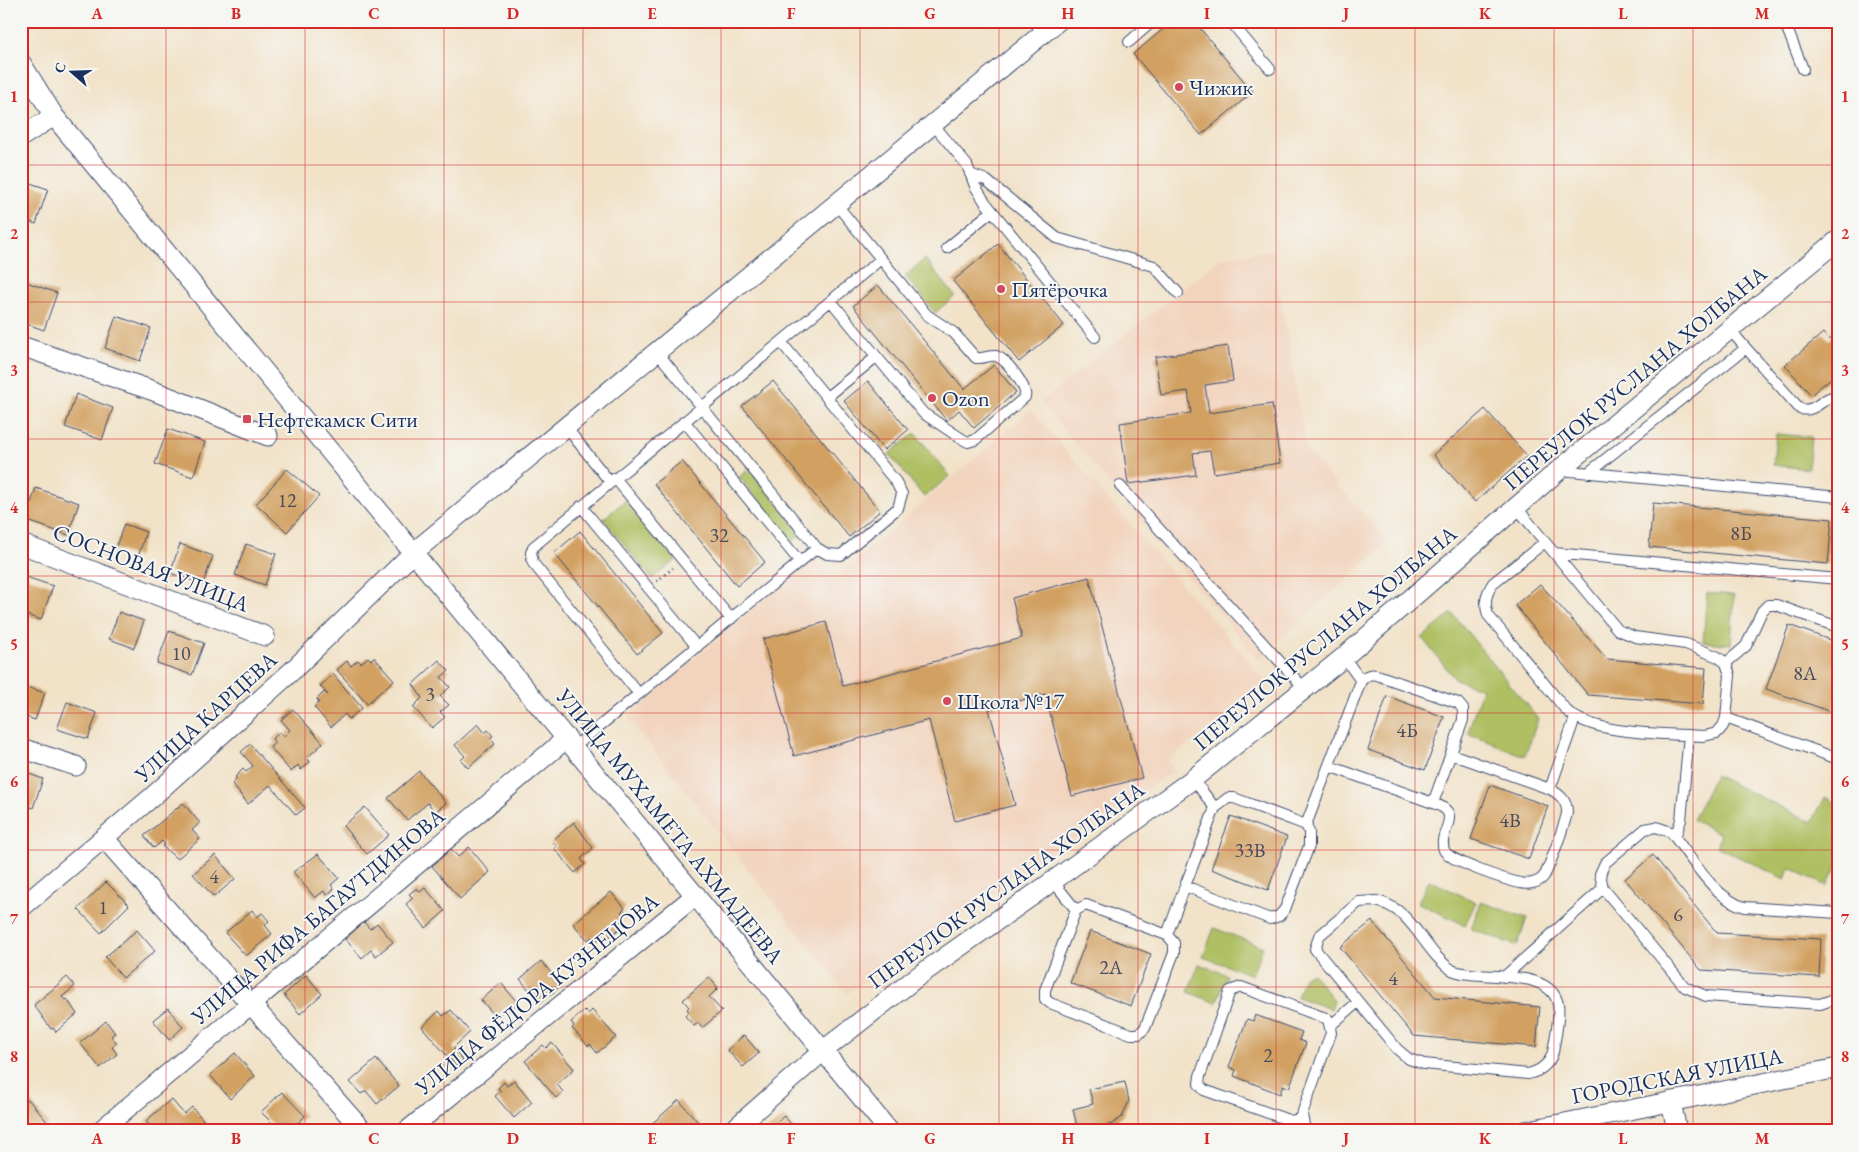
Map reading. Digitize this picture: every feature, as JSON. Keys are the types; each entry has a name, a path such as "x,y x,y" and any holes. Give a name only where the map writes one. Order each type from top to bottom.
{"street":[{"name":"УЛИЦА КАРЦЕВА","path":"21,908 104,838 292,671 414,552 933,124 1038,27 1058,21"},
{"name":"УЛИЦА МУХАМЕТА АХМАДЕЕВА","path":"21,63 54,116 571,742 889,1131"},
{"path":"21,137 54,116"},
{"name":"ПЕРЕУЛОК РУСЛАНА ХОЛБАНА","path":"732,1131 824,1050 917,977 1193,779 1344,657 1559,470 1838,240"},
{"path":"21,346 151,390 268,436"},
{"name":"СОСНОВАЯ УЛИЦА","path":"21,544 265,636"},
{"name":"УЛИЦА РИФА БАГАУТДИНОВА","path":"100,1131 251,1004 571,742"},
{"path":"21,748 76,766"},
{"path":"104,838 363,1131"},
{"name":"УЛИЦА ФЁДОРА КУЗНЕЦОВА","path":"407,1131 696,895"},
{"name":"ГОРОДСКАЯ УЛИЦА","path":"1525,1131 1838,1068"},
{"path":"1671,1101 1677,1131"}],"lane":[{"path":"1128,42 1153,21"},
{"path":"1230,21 1270,70"},
{"path":"1784,21 1803,69"},
{"path":"933,124 967,165 980,195 992,211 1095,337"},
{"path":"970,174 986,180 1057,238 1154,266 1178,292"},
{"path":"831,301 923,413 965,441 975,440 1025,397 1024,386 1004,361 997,356 982,359 974,356 954,333 927,315 836,204"},
{"path":"947,248 992,211"},
{"path":"639,694 533,563 531,558 533,547 881,259"},
{"path":"1729,329 1800,409 1813,409 1829,397 1838,396"},
{"path":"656,352 817,548 830,555 841,555 898,508 902,498 900,488 781,342"},
{"path":"1588,473 1746,348"},
{"path":"827,398 876,357"},
{"path":"684,421 800,562"},
{"path":"566,427 683,560 731,618"},
{"path":"1559,470 1838,497"},
{"path":"1120,486 1304,688"},
{"path":"581,506 696,647"},
{"path":"1517,508 1545,542 1554,553 1613,626 1622,633 1635,637 1686,644 1718,657 1726,663 1730,675 1726,718 1723,726 1717,732 1704,736 1596,726 1575,718 1566,710 1488,615 1486,607 1488,591 1493,583 1545,542"},
{"path":"571,742 639,694 817,548"},
{"path":"1554,553 1838,579"},
{"path":"1726,663 1746,646 1762,611 1768,605 1776,605 1838,627"},
{"path":"1344,657 1361,681"},
{"path":"1306,826 1361,681 1373,674 1458,703 1464,714 1433,803"},
{"path":"1550,789 1575,718"},
{"path":"1726,718 1838,759"},
{"path":"1675,837 1681,820 1689,735"},
{"path":"1329,766 1445,807 1449,816 1443,840 1444,850 1448,856 1492,873 1529,884 1540,880 1545,876 1567,814 1563,799 1550,789 1451,754"},
{"path":"1193,779 1215,808"},
{"path":"1167,935 1185,886 1215,808 1223,800 1234,798 1306,826 1309,832 1309,846 1285,909 1279,916 1270,918 1185,886"},
{"path":"1838,913 1745,907 1732,903 1721,894 1675,837 1661,827 1646,829 1605,863 1600,874 1603,888 1685,986 1697,994 1714,997 1820,1004 1832,1000 1838,995"},
{"path":"1053,881 1076,910"},
{"path":"1504,978 1603,888"},
{"path":"1376,901 1397,909 1452,970 1536,981 1551,991 1558,1006 1554,1053 1548,1063 1534,1073 1528,1074 1417,1063 1403,1055 1358,1002 1316,952 1314,945 1319,936 1359,902 1376,901"},
{"path":"1081,906 1093,907 1167,935 1174,944 1174,953 1145,1028 1139,1034 1131,1034 1050,1003 1045,999 1045,990 1076,910 1081,906"},
{"path":"1241,987 1328,1019 1331,1025 1331,1033 1302,1114 1298,1119 1291,1121 1212,1093 1201,1087 1200,1076 1228,996 1234,988 1241,987"},
{"path":"1331,1025 1358,1002"},
{"path":"1302,1114 1306,1131"}],"path":[{"path":"648,588 683,560"}],"shaded area":[{"path":"1272,249 1307,451 1388,542 1258,659 1041,402 1220,259"},
{"name":"Школа №17","path":"1031,410 1268,684 1167,761 1173,771 847,994 627,717 813,557 833,580"}],"green space":[{"path":"925,259 955,296 935,313 905,276"},
{"path":"915,433 950,476 924,497 889,454"},
{"path":"1776,434 1811,437 1808,469 1773,465"},
{"path":"749,469 802,533 792,542 739,477"},
{"path":"626,500 676,560 652,579 603,519"},
{"path":"1707,593 1734,595 1731,644 1703,642"},
{"path":"1452,613 1538,719 1525,756 1469,734 1482,689 1455,679 1422,638"},
{"path":"1715,775 1812,822 1825,797 1838,804 1838,864 1827,886 1790,868 1785,879 1716,846 1721,834 1693,820"},
{"path":"1429,880 1476,902 1465,925 1418,903"},
{"path":"1481,902 1527,918 1517,946 1471,929"},
{"path":"1214,928 1263,947 1252,975 1203,957"},
{"path":"1199,964 1227,975 1216,1003 1188,992"},
{"path":"1312,973 1334,1000 1331,1009 1297,997 1304,977"}],"building":[{"path":"1173,21 1194,21 1253,92 1201,135 1133,54"},
{"path":"21,180 48,189 36,224 21,219"},
{"path":"998,244 1064,325 1019,362 953,281"},
{"path":"21,280 57,293 44,330 21,322"},
{"path":"878,285 964,389 994,365 1016,392 974,428 959,410 947,421 853,306"},
{"path":"116,316 151,328 140,361 105,348"},
{"path":"1823,333 1829,340 1838,333 1838,372 1811,395 1785,365"},
{"path":"1228,346 1233,381 1205,385 1209,413 1272,404 1280,463 1214,473 1210,451 1193,453 1196,475 1128,484 1120,423 1191,413 1188,391 1161,395 1155,357"},
{"path":"773,381 880,511 849,537 742,406"},
{"path":"868,381 908,430 884,450 844,401"},
{"path":"76,394 113,408 102,440 65,427"},
{"path":"1485,409 1527,456 1475,502 1433,455"},
{"path":"168,429 205,442 193,477 155,464"},
{"path":"682,461 765,562 737,586 654,484"},
{"path":"287,469 319,496 287,532 256,504"},
{"path":"36,488 79,503 68,535 25,520"},
{"path":"1653,503 1832,519 1828,564 1649,547"},
{"path":"124,524 146,532 138,557 115,549"},
{"path":"580,531 663,633 637,654 554,553"},
{"path":"180,544 213,556 203,584 170,573"},
{"path":"246,544 276,554 265,585 235,575"},
{"path":"26,577 53,586 41,620 21,613 21,591"},
{"path":"1089,577 1142,778 1072,796 1045,694 989,709 1015,805 955,821 929,720 794,756 763,639 826,622 843,686 1022,638 1012,598"},
{"path":"1540,584 1607,659 1706,668 1703,704 1588,695 1515,605"},
{"path":"119,612 144,621 134,648 109,639"},
{"path":"1789,625 1838,643 1838,695 1832,712 1766,689"},
{"path":"169,631 204,643 192,675 157,663"},
{"path":"368,657 371,660 374,657 394,680 367,704 337,670 347,661 351,666 358,660 361,663"},
{"path":"439,660 449,671 441,677 450,687 440,696 449,705 440,712 445,717 432,728 413,707 422,698 413,684"},
{"path":"333,674 362,708 349,719 345,714 331,727 314,707 319,702 317,699 324,692 328,695 320,686"},
{"path":"21,685 45,693 35,720 21,715"},
{"path":"1387,696 1444,717 1425,770 1368,750"},
{"path":"67,702 97,713 88,739 57,729"},
{"path":"293,709 323,743 307,758 310,762 301,770 298,765 291,772 270,747 275,743 272,739 280,732 284,736 290,730 281,720"},
{"path":"478,724 485,733 488,730 493,736 490,738 495,744 468,768 461,760 465,756 455,745"},
{"path":"250,744 305,808 296,815 270,785 248,804 232,784 237,779 235,777 243,769 246,772 253,766 241,752"},
{"path":"21,771 43,779 33,808 21,804"},
{"path":"419,771 446,803 435,812 428,803 407,820 388,798"},
{"path":"1490,785 1548,806 1529,859 1471,839"},
{"path":"183,803 200,823 192,830 200,839 177,859 162,846 165,844 162,841 154,848 144,836"},
{"path":"365,807 389,835 367,854 343,826"},
{"path":"1231,816 1287,837 1268,890 1211,869"},
{"path":"574,822 593,848 581,859 585,864 575,873 554,848 557,846 552,841"},
{"path":"469,847 490,872 460,899 432,866 451,849 458,857"},
{"path":"318,854 339,878 331,885 334,889 327,895 324,891 315,898 293,872"},
{"path":"215,855 235,879 214,897 193,874"},
{"path":"1653,855 1717,933 1821,939 1819,977 1701,970 1625,879"},
{"path":"106,882 129,905 101,933 78,909"},
{"path":"417,888 420,892 425,888 445,911 426,928 406,904 413,898 409,894"},
{"path":"611,892 625,908 621,912 625,916 620,921 624,925 606,940 603,936 596,941 592,937 588,940 573,924"},
{"path":"252,910 257,917 262,913 269,921 265,925 272,934 246,956 225,933"},
{"path":"1372,921 1435,997 1540,1007 1536,1047 1414,1036 1340,947"},
{"path":"364,922 370,929 377,923 393,942 376,956 371,950 362,958 345,939"},
{"path":"137,930 155,951 123,978 105,957"},
{"path":"1090,931 1151,954 1131,1006 1070,983"},
{"path":"541,961 562,985 540,1003 520,979"},
{"path":"306,975 322,994 300,1014 284,995"},
{"path":"67,977 75,986 62,997 65,1000 67,999 77,1014 56,1032 53,1028 51,1029 34,1005"},
{"path":"709,977 718,988 709,997 722,1011 702,1028 698,1023 694,1026 685,1016 689,1012 687,1009 689,1007 683,1000"},
{"path":"501,983 518,1003 509,1011 506,1008 496,1017 481,1000"},
{"path":"168,1008 183,1027 169,1040 153,1020"},
{"path":"451,1010 470,1032 453,1048 463,1060 456,1066 422,1027 439,1011 443,1016"},
{"path":"585,1010 588,1014 592,1010 616,1037 597,1053 572,1028 574,1026 571,1022"},
{"path":"1255,1015 1302,1032 1299,1040 1306,1043 1289,1088 1283,1085 1280,1094 1234,1076 1236,1070 1229,1067 1247,1019 1253,1021"},
{"path":"106,1021 115,1033 111,1036 117,1043 112,1047 117,1054 100,1068 80,1043"},
{"path":"744,1035 759,1053 743,1067 727,1050"},
{"path":"552,1043 574,1069 557,1084 563,1092 556,1098 525,1061 543,1045 546,1048"},
{"path":"235,1053 255,1076 230,1099 210,1075"},
{"path":"376,1059 399,1086 377,1104 366,1091 361,1094 350,1082"},
{"path":"514,1080 532,1102 514,1118 495,1096 501,1091 498,1088 504,1082 507,1086"},
{"path":"1125,1082 1129,1101 1122,1117 1112,1124 1078,1131 1073,1109 1093,1104 1089,1089"},
{"path":"282,1092 305,1116 290,1131 280,1131 261,1112"},
{"path":"28,1099 49,1124 42,1131 21,1131 21,1104"},
{"path":"171,1099 184,1114 192,1107 213,1131 154,1131 146,1121"},
{"path":"679,1100 703,1128 700,1131 651,1131 648,1127"},
{"path":"784,1116 797,1131 766,1131"}],"place":[{"name":"Чижик","path":"1179,87"},
{"name":"Пятёрочка","path":"1001,289"},
{"name":"Ozon","path":"932,398"},
{"name":"Нефтекамск Сити","path":"247,419"},
{"name":"Школа №17","path":"947,701"}]}
